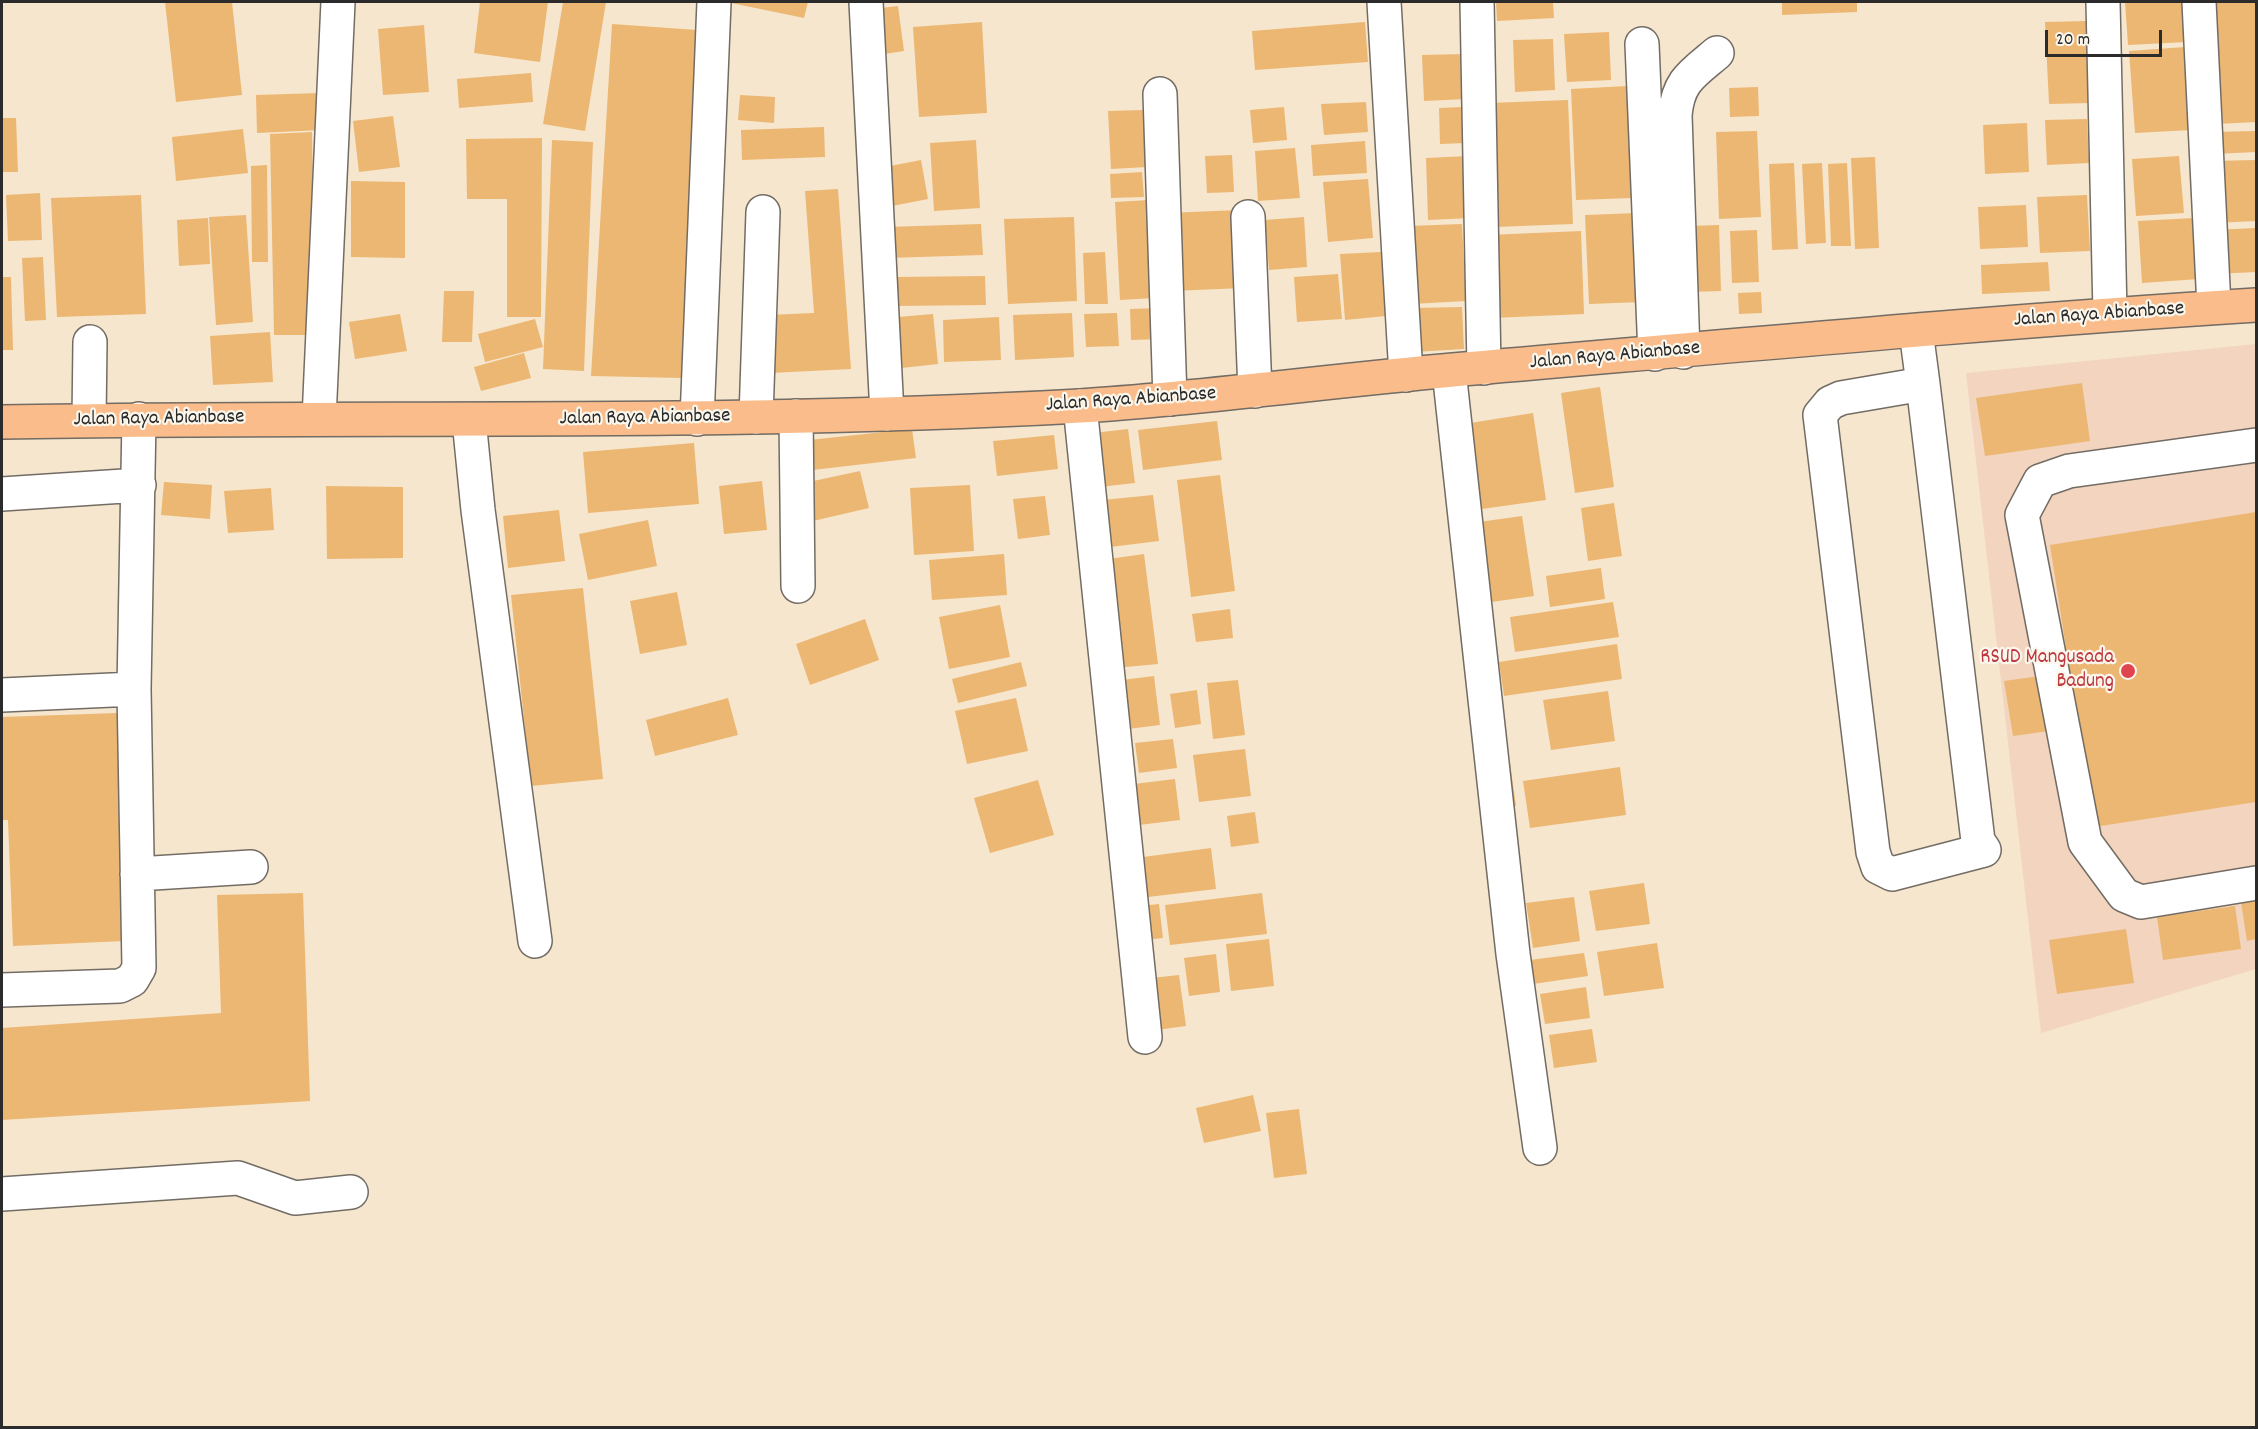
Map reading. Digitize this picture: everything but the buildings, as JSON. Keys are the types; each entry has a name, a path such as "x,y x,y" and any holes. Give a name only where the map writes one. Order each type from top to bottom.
{"main road":[{"name":"Jalan Raya Abianbase","path":"2,422 139,419 697,419 1080,406 1255,392 1449,371 2110,314 2256,305"}],"street":[{"path":"320,419 338,2"},
{"path":"697,419 714,2"},
{"path":"866,2 887,414"},
{"path":"1384,2 1406,375"},
{"path":"1477,2 1484,368"},
{"path":"2103,2 2110,314"},
{"path":"2199,2 2214,307"},
{"path":"1642,44 1669,353"},
{"path":"1669,353 1676,96 1683,82 1717,53"},
{"path":"1160,94 1170,399"},
{"path":"756,417 763,212"},
{"path":"1248,217 1255,392"},
{"path":"1916,331 1923,384 1978,841 1984,850 1892,874 1878,867 1873,852 1820,415 1830,404 1841,398 1923,384"},
{"path":"89,420 90,342"},
{"path":"1449,371 1513,954 1540,1148"},
{"path":"1080,406 1145,1037"},
{"path":"796,416 798,586"},
{"path":"2,990 120,986 132,980 139,968 134,690 139,419"},
{"path":"469,420 485,570 535,941"},
{"path":"2256,445 2069,471 2040,481 2022,514 2085,842 2124,895 2141,902 2256,883"},
{"path":"2,494 139,485"},
{"path":"2,695 134,690"},
{"path":"137,874 251,867"},
{"path":"2,1194 238,1178 295,1198 351,1192"}],"shaded area":[{"name":"RSUD Mangusada Badung","path":"2256,344 2256,969 2041,1033 1966,373"}],"place":[{"name":"RSUD Mangusada Badung","path":"2128,671"}]}
